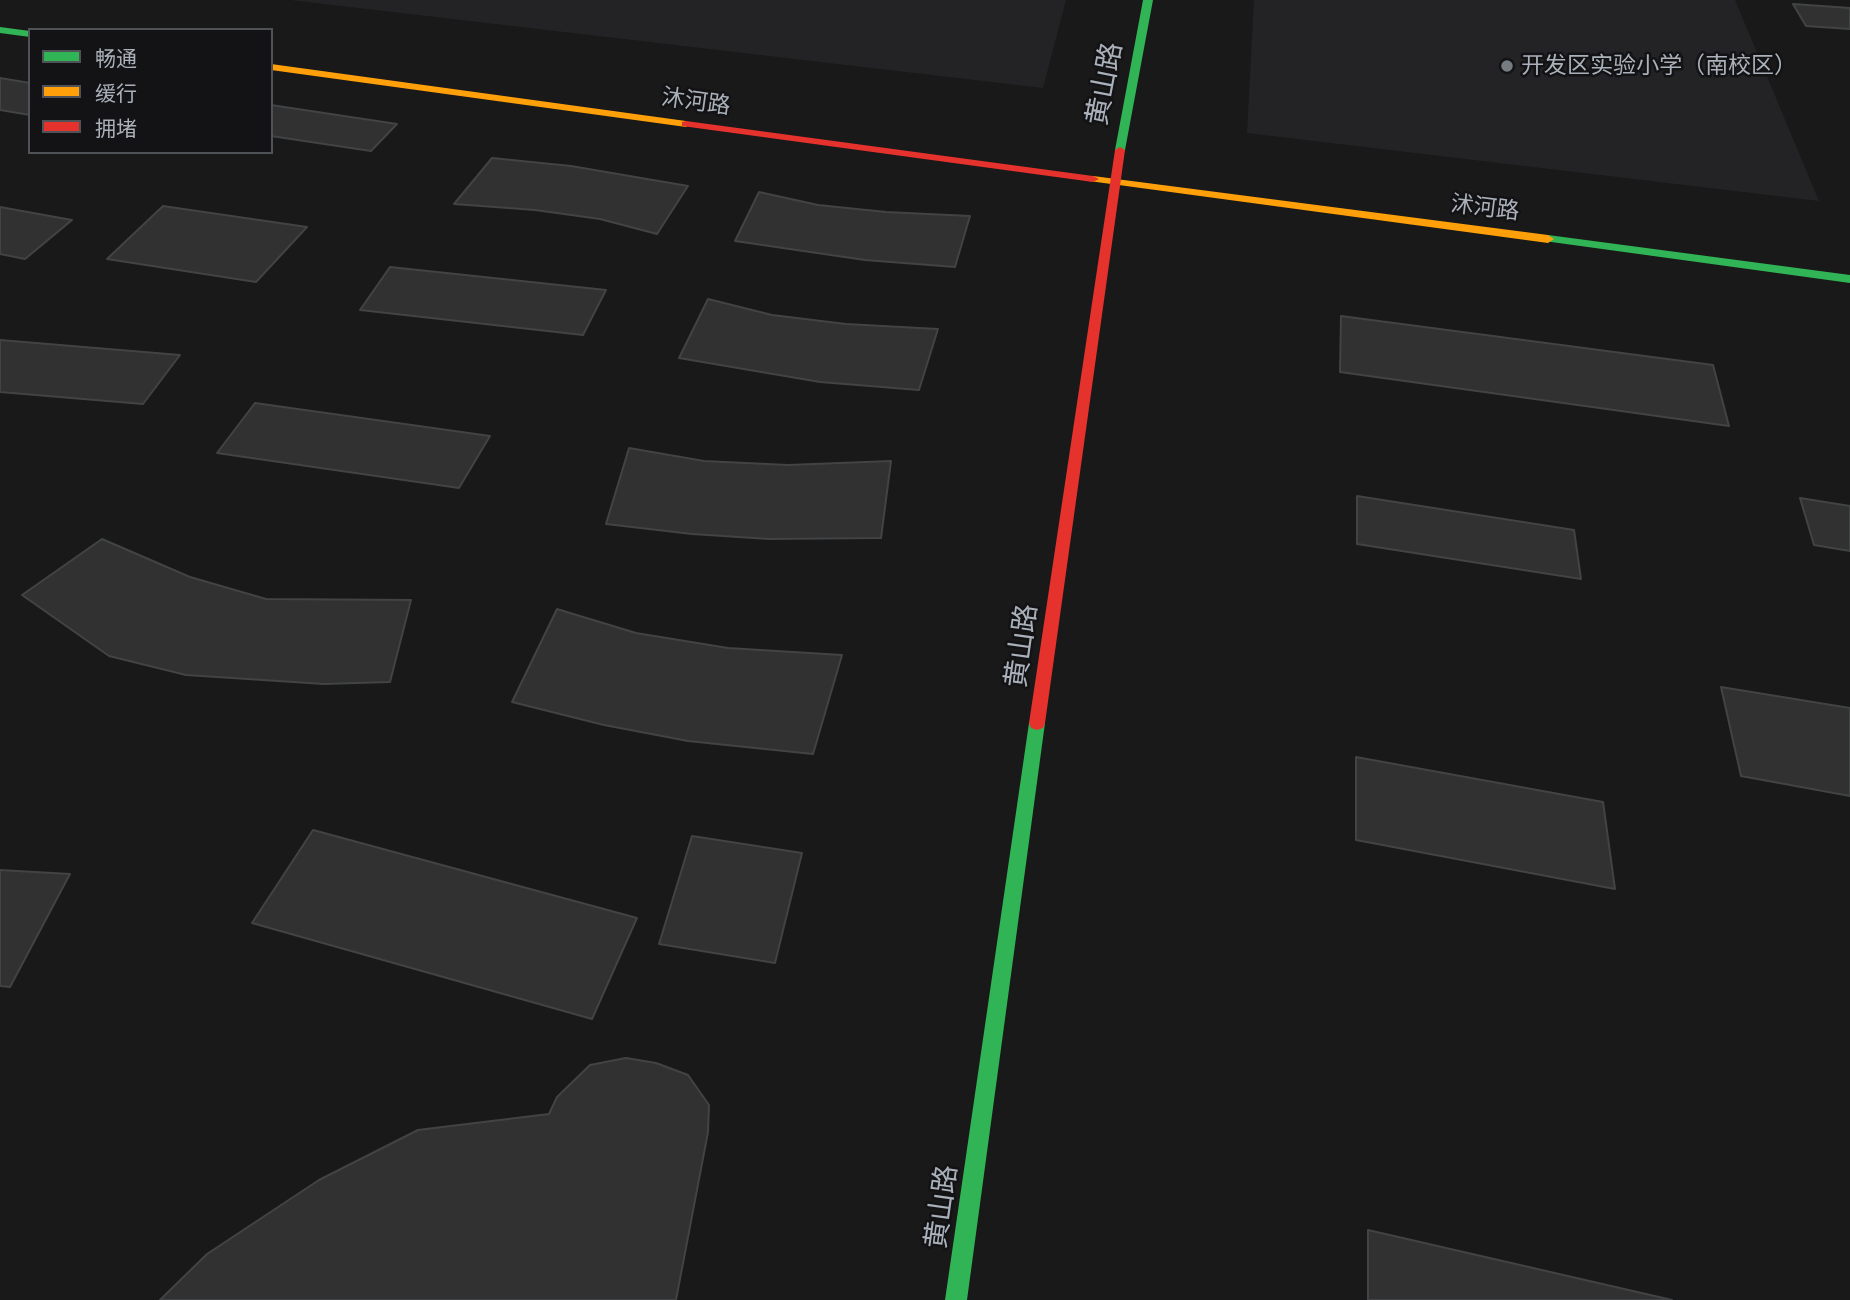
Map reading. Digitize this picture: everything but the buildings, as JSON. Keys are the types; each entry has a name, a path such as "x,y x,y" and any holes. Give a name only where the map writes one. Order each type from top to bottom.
{"street":[{"name":"黄山路","path":"956,1300 1114,182 1148,0"},
{"path":"0,30 28,34"},
{"name":"沐河路","path":"273,67 1114,182"},
{"name":"沭河路","path":"1114,182 1850,279"}],"shaded area":[{"path":"290,0 1066,0 1043,88"},
{"name":"开发区实验小学（南校区）","path":"1254,0 1735,0 1819,201 1247,133"}],"traffic: fast":[{"path":"1120,150 1148,0"},
{"path":"0,30 28,34"},
{"path":"1548,239 1850,279"},
{"path":"956,1300 1037,723"}],"traffic: slow":[{"path":"273,67 686,124"},
{"path":"1093,179 1548,239"}],"traffic: jam":[{"path":"686,124 1093,179"},
{"path":"1037,723 1120,150"}],"place":[{"name":"开发区实验小学（南校区）","path":"1507,66"}]}
